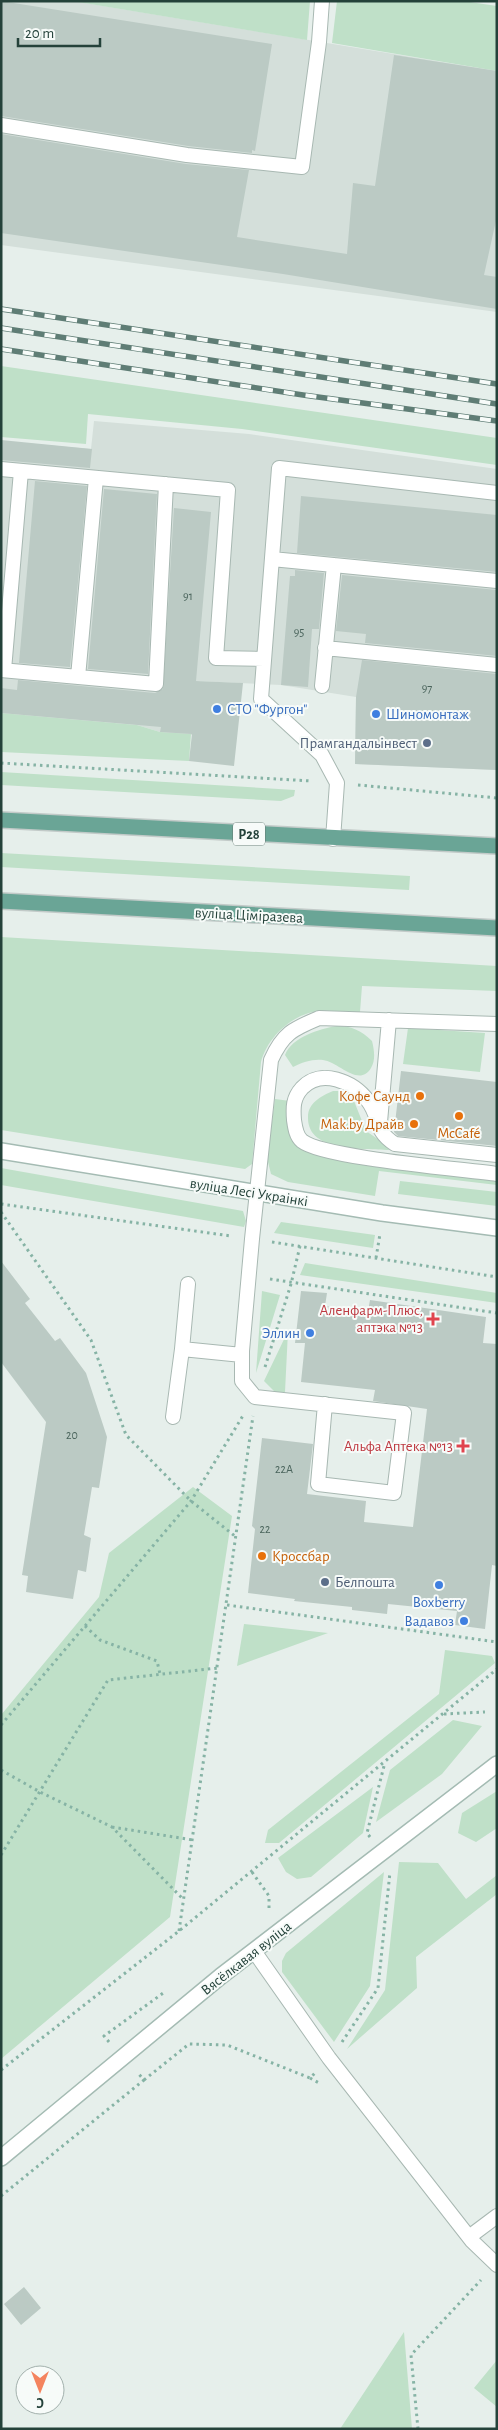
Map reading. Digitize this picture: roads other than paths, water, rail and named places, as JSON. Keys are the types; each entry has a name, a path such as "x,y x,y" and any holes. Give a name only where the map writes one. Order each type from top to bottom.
{"main road":[{"name":"Р28","path":"1,820 333,839 497,846"},
{"name":"вуліца Ціміразева","path":"1,901 497,928"}],"street":[{"name":"вуліца Лесі Украінкі","path":"1,1151 258,1194 497,1228"},
{"name":"Вясёлкавая вуліца","path":"1,2158 254,1951 497,1764"}],"lane":[{"path":"1,125 187,155 302,167 322,1"},
{"path":"333,839 337,783 322,755 261,699 279,468 497,493"},
{"path":"1,469 228,490 216,658 264,659"},
{"path":"20,471 3,670 156,684 166,484"},
{"path":"78,677 96,478"},
{"path":"272,559 497,581"},
{"path":"322,686 334,565"},
{"path":"325,648 497,665"},
{"path":"325,1404 318,1484 394,1492 404,1413 325,1404 255,1397 242,1381 242,1355 249,1275 271,1060 279,1041 298,1027 319,1018 497,1024"},
{"path":"379,1128 389,1020"},
{"path":"497,1155 396,1144 385,1137 379,1128 374,1110 368,1101 350,1085 336,1079 318,1078 303,1087 294,1099 295,1128 301,1140 315,1148 345,1154 497,1174"},
{"path":"173,1417 188,1284"},
{"path":"182,1349 242,1355"},
{"path":"254,1951 329,2058 469,2237 497,2265"},
{"path":"469,2237 497,2216"}],"railway":[{"path":"1,309 497,384"},
{"path":"1,328 497,404"},
{"path":"1,349 303,395 497,421"}],"place":[{"name":"СТО \"Фургон\"","path":"217,709"},
{"name":"Шиномонтаж","path":"376,714"},
{"name":"Прамгандальінвест","path":"427,743"},
{"name":"Кофе Саунд","path":"420,1096"},
{"name":"McCafé","path":"459,1116"},
{"name":"Маk.by Драйв","path":"414,1124"},
{"name":"Аленфарм-Плюс, аптэка №13","path":"433,1319"},
{"name":"Эллин","path":"310,1333"},
{"name":"Альфа Аптека №13","path":"463,1446"},
{"name":"Кроссбар","path":"262,1556"},
{"name":"Белпошта","path":"325,1582"},
{"name":"Boxberry","path":"439,1585"},
{"name":"Вадавоз","path":"464,1621"}]}
